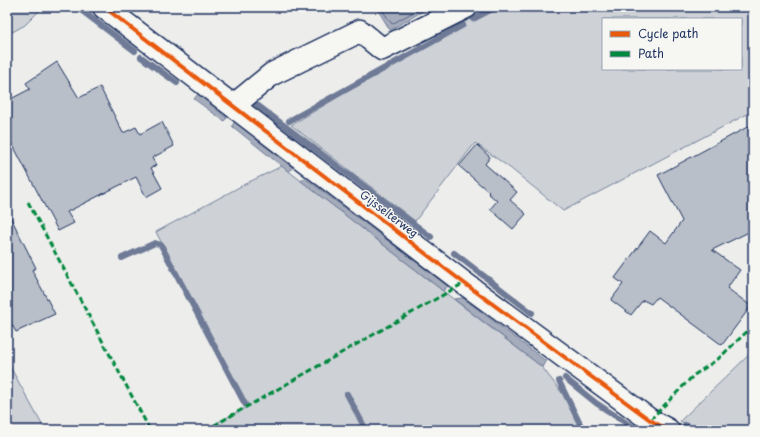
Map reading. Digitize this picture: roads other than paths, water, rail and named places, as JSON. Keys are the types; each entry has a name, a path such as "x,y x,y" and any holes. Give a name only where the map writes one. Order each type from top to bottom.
{"street":[{"name":"Gijsselterweg","path":"104,7 464,283 650,420 668,430"},
{"path":"233,106 272,74 360,31 382,49 466,7"}],"water":[{"path":"376,7 430,7 390,30"},
{"path":"198,94 227,118 224,121 194,99"},
{"path":"235,121 293,167 289,172 232,126"},
{"path":"305,178 448,286 443,291 301,181"},
{"path":"463,298 546,361 542,367 454,299"}],"waterway":[{"path":"77,7 135,51"},
{"path":"473,19 496,7"},
{"path":"289,121 463,25"},
{"path":"141,57 177,83"},
{"path":"257,105 431,237"},
{"path":"122,258 155,243 161,245 245,404"},
{"path":"454,253 532,313"},
{"path":"565,378 596,403 631,426"},
{"path":"559,381 583,430"},
{"path":"347,394 366,430"},
{"path":"685,425 693,430"}]}
